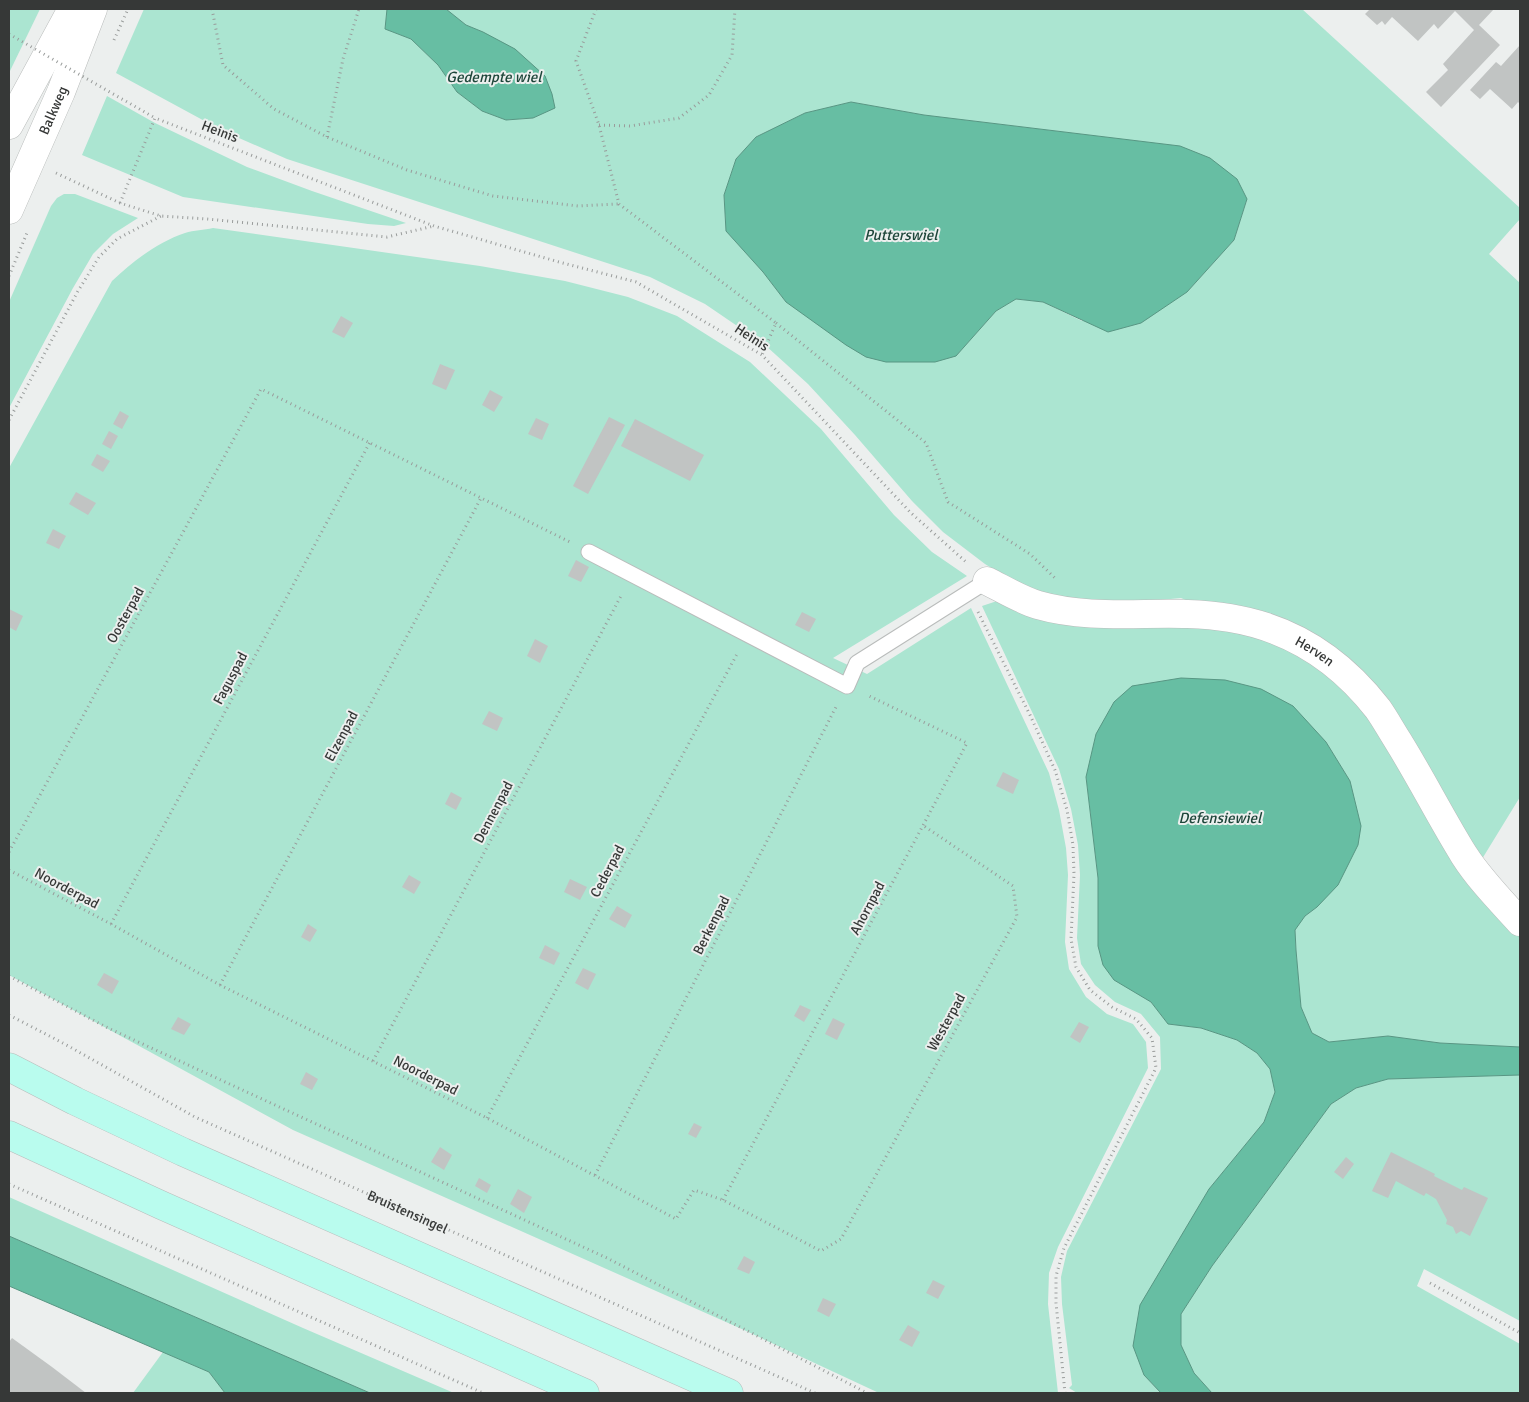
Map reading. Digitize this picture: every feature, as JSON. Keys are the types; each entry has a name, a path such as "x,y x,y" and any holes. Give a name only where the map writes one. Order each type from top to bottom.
{"main road":[{"path":"9,1067 75,1101 183,1152 729,1393"},
{"path":"9,1135 161,1205 585,1393"}],"street":[{"path":"9,125 72,9"},
{"name":"Balkweg","path":"9,210 94,9"},
{"name":"Herven","path":"977,587 1036,605 1072,612 1093,614 1191,613 1230,618 1272,628 1311,647 1351,679 1378,710 1465,857 1520,922"}],"lane":[{"path":"589,552 847,686 857,663 977,587"}],"path":[{"path":"212,9 223,65 274,109 327,137 407,170 493,196 578,206 619,204"},
{"path":"327,137 343,59 359,9"},
{"path":"596,9 576,61 599,125 619,204 776,323 926,443 948,502 1030,554 1058,581"},
{"path":"599,125 630,126 679,118 709,95 732,55 735,9"},
{"name":"Heinis","path":"9,34 155,118 434,226 636,282 762,355 921,523 977,587"},
{"path":"120,203 155,118"},
{"name":"Heinis","path":"55,173 120,203 161,216 387,237 434,226"},
{"path":"9,420 78,291 99,257 117,239 161,216"},
{"path":"762,355 776,323"},
{"name":"Oosterpad","path":"9,852 261,388 370,442"},
{"path":"370,442 589,552"},
{"name":"Faguspad","path":"110,924 370,442"},
{"name":"Elzenpad","path":"220,985 481,498"},
{"name":"Dennenpad","path":"372,1061 633,574"},
{"path":"977,587 1055,770 1067,810 1073,845 1074,874 1071,939 1076,967 1090,990 1112,1007 1136,1019 1152,1038 1156,1068 1064,1248 1056,1276 1056,1303 1065,1393"},
{"name":"Cederpad","path":"487,1118 748,634"},
{"name":"Ahornpad","path":"723,1200 967,743 847,686"},
{"name":"Berkenpad","path":"595,1175 847,686"},
{"name":"Westerpad","path":"821,1251 841,1238 1017,917 1013,886 924,826"},
{"name":"Noorderpad","path":"9,870 220,985 487,1118 676,1219 694,1190 723,1200 821,1251"},
{"path":"9,976 108,1028 607,1258 867,1393"},
{"name":"Bruistensingel","path":"9,1014 195,1118 815,1393"},
{"path":"9,1184 483,1393"},
{"path":"1430,1284 1520,1334"}],"shaded area":[{"path":"9,9 40,9 9,73"},
{"path":"144,9 387,9 385,29 411,39 438,65 457,92 482,111 506,120 533,118 483,32 466,25 446,9 1302,9 1520,208 1520,219 1489,254 1520,283 1520,797 1482,859 1359,672 1181,598 1128,603 1093,601 1055,597 1019,585 985,564 943,532 912,501 808,384 765,345 705,304 650,277 287,159 223,131 116,73","holes":["851,102 924,115 1247,200 1234,240 1187,292 1082,321 1043,302 1016,299 996,311 956,356 786,302 763,272 726,230 724,195 736,159 756,137 805,113"]},
{"path":"107,96 155,123 247,167 406,223 394,226 368,224 183,197 82,155"},
{"path":"64,194 75,194 138,218 113,234 93,254 9,408 9,302 51,206 57,198"},
{"path":"213,228 480,266 565,281 628,297 677,316 750,362 821,429 894,515 932,552 967,576 833,658 867,674 971,608 1049,773 1059,810 1066,848 1068,875 1065,942 1069,969 1086,997 1107,1014 1133,1024 1146,1042 1148,1068 1058,1247 1049,1273 1048,1304 1058,1393 879,1393 744,1330 293,1130 9,975 9,468 112,281 137,259 165,241 188,232"},
{"path":"1000,600 1148,621 1267,635 1346,686 1520,935 1520,1047 1440,1043 1388,1036 1329,1042 1312,1033 1301,1007 1295,929 1305,916 1317,907 1360,826 1350,781 1326,742 1086,777 1098,878 1098,946 1151,1002 1168,1024 1201,1028 1237,1040 1257,1053 1271,1069 1275,1092 1264,1122 1209,1189 1144,1375 1161,1393 1077,1393 1069,1388 1072,1385 1062,1304 1061,1277 1067,1251 1161,1069 1160,1037 1141,1014 1115,1002 1095,985 1081,964 1077,938 1080,875 1078,845 1071,809 1059,769 982,606"},
{"path":"1520,1075 1520,1321 1424,1269 1417,1286 1520,1344 1520,1393 1212,1393 1194,1373 1181,1345 1181,1314 1212,1266 1331,1104 1356,1088 1388,1079"},
{"path":"9,1197 454,1393 370,1393 9,1236"},
{"path":"163,1352 209,1372 225,1393 133,1393"}],"water":[{"name":"Gedempte wiel","path":"387,9 446,9 466,25 515,49 545,76 555,108 533,118 506,120 482,111 457,92 438,65 411,39 385,29"},
{"name":"Putterswiel","path":"851,102 924,115 1180,146 1210,158 1237,179 1247,199 1234,240 1187,292 1141,323 1108,332 1043,302 1016,299 996,311 956,356 935,362 886,362 866,357 846,345 786,302 763,272 726,231 724,195 736,159 756,137 805,113"},
{"name":"Defensiewiel","path":"1181,678 1225,680 1261,689 1293,706 1326,742 1350,781 1361,826 1358,845 1338,885 1317,907 1305,916 1295,930 1301,1007 1312,1033 1329,1042 1388,1036 1440,1043 1520,1047 1520,1075 1388,1079 1356,1088 1331,1104 1212,1266 1181,1314 1181,1345 1194,1373 1212,1393 1161,1393 1144,1375 1133,1346 1140,1305 1209,1189 1264,1122 1275,1092 1270,1069 1257,1053 1237,1040 1201,1028 1168,1024 1151,1002 1114,980 1103,965 1098,946 1098,878 1086,777 1096,734 1114,702 1132,686"},
{"path":"9,1236 370,1393 225,1393 209,1372 9,1286"}],"building":[{"path":"1370,9 1494,9 1479,25 1500,45 1441,107 1426,92 1448,70 1443,64 1474,30 1455,11 1438,29 1434,24 1418,41 1392,17 1385,25 1382,21 1377,25 1365,14"},
{"path":"1520,45 1520,104 1518,102 1512,109 1490,89 1480,99 1470,90 1496,62 1501,66"},
{"path":"341,316 353,323 344,338 332,332"},
{"path":"440,364 455,370 446,390 432,384"},
{"path":"490,390 503,397 494,412 482,405"},
{"path":"120,411 129,416 122,429 113,424"},
{"path":"609,417 625,425 588,494 573,486"},
{"path":"536,418 549,424 542,440 528,434"},
{"path":"635,419 704,455 690,481 621,446"},
{"path":"109,431 118,436 111,449 102,444"},
{"path":"97,454 110,461 103,472 91,465"},
{"path":"76,492 96,503 88,515 69,504"},
{"path":"53,529 66,536 59,549 46,543"},
{"path":"576,560 589,567 581,582 568,576"},
{"path":"9,609 23,616 16,631 9,627"},
{"path":"802,612 816,619 809,632 795,625"},
{"path":"535,639 548,646 540,663 527,656"},
{"path":"489,711 503,718 497,731 482,724"},
{"path":"1003,772 1019,780 1013,794 996,786"},
{"path":"451,792 462,798 456,810 445,804"},
{"path":"409,875 421,882 414,894 402,887"},
{"path":"570,879 587,887 580,900 564,892"},
{"path":"617,906 632,915 625,928 609,919"},
{"path":"308,924 317,930 310,942 301,937"},
{"path":"545,945 560,953 554,965 539,958"},
{"path":"583,968 596,974 588,990 575,983"},
{"path":"104,973 119,981 112,994 97,985"},
{"path":"800,1005 811,1010 804,1022 794,1016"},
{"path":"178,1017 191,1024 184,1035 171,1029"},
{"path":"833,1018 845,1024 837,1040 825,1034"},
{"path":"1079,1022 1089,1027 1080,1043 1070,1037"},
{"path":"306,1072 318,1079 312,1090 300,1084"},
{"path":"694,1123 702,1127 696,1138 688,1134"},
{"path":"440,1147 452,1155 444,1170 431,1162"},
{"path":"1391,1152 1462,1190 1464,1187 1488,1198 1470,1236 1461,1231 1456,1234 1453,1227 1446,1224 1447,1220 1436,1199 1426,1193 1424,1196 1396,1181 1388,1198 1372,1191"},
{"path":"1346,1157 1354,1164 1343,1179 1334,1172"},
{"path":"479,1178 491,1185 487,1193 475,1186"},
{"path":"518,1189 532,1197 524,1213 510,1204"},
{"path":"744,1256 755,1262 749,1274 737,1269"},
{"path":"933,1280 945,1286 938,1299 926,1293"},
{"path":"823,1298 836,1304 829,1317 817,1311"},
{"path":"908,1325 920,1332 912,1347 899,1340"},
{"path":"12,1338 86,1393 9,1393 9,1342"}]}
